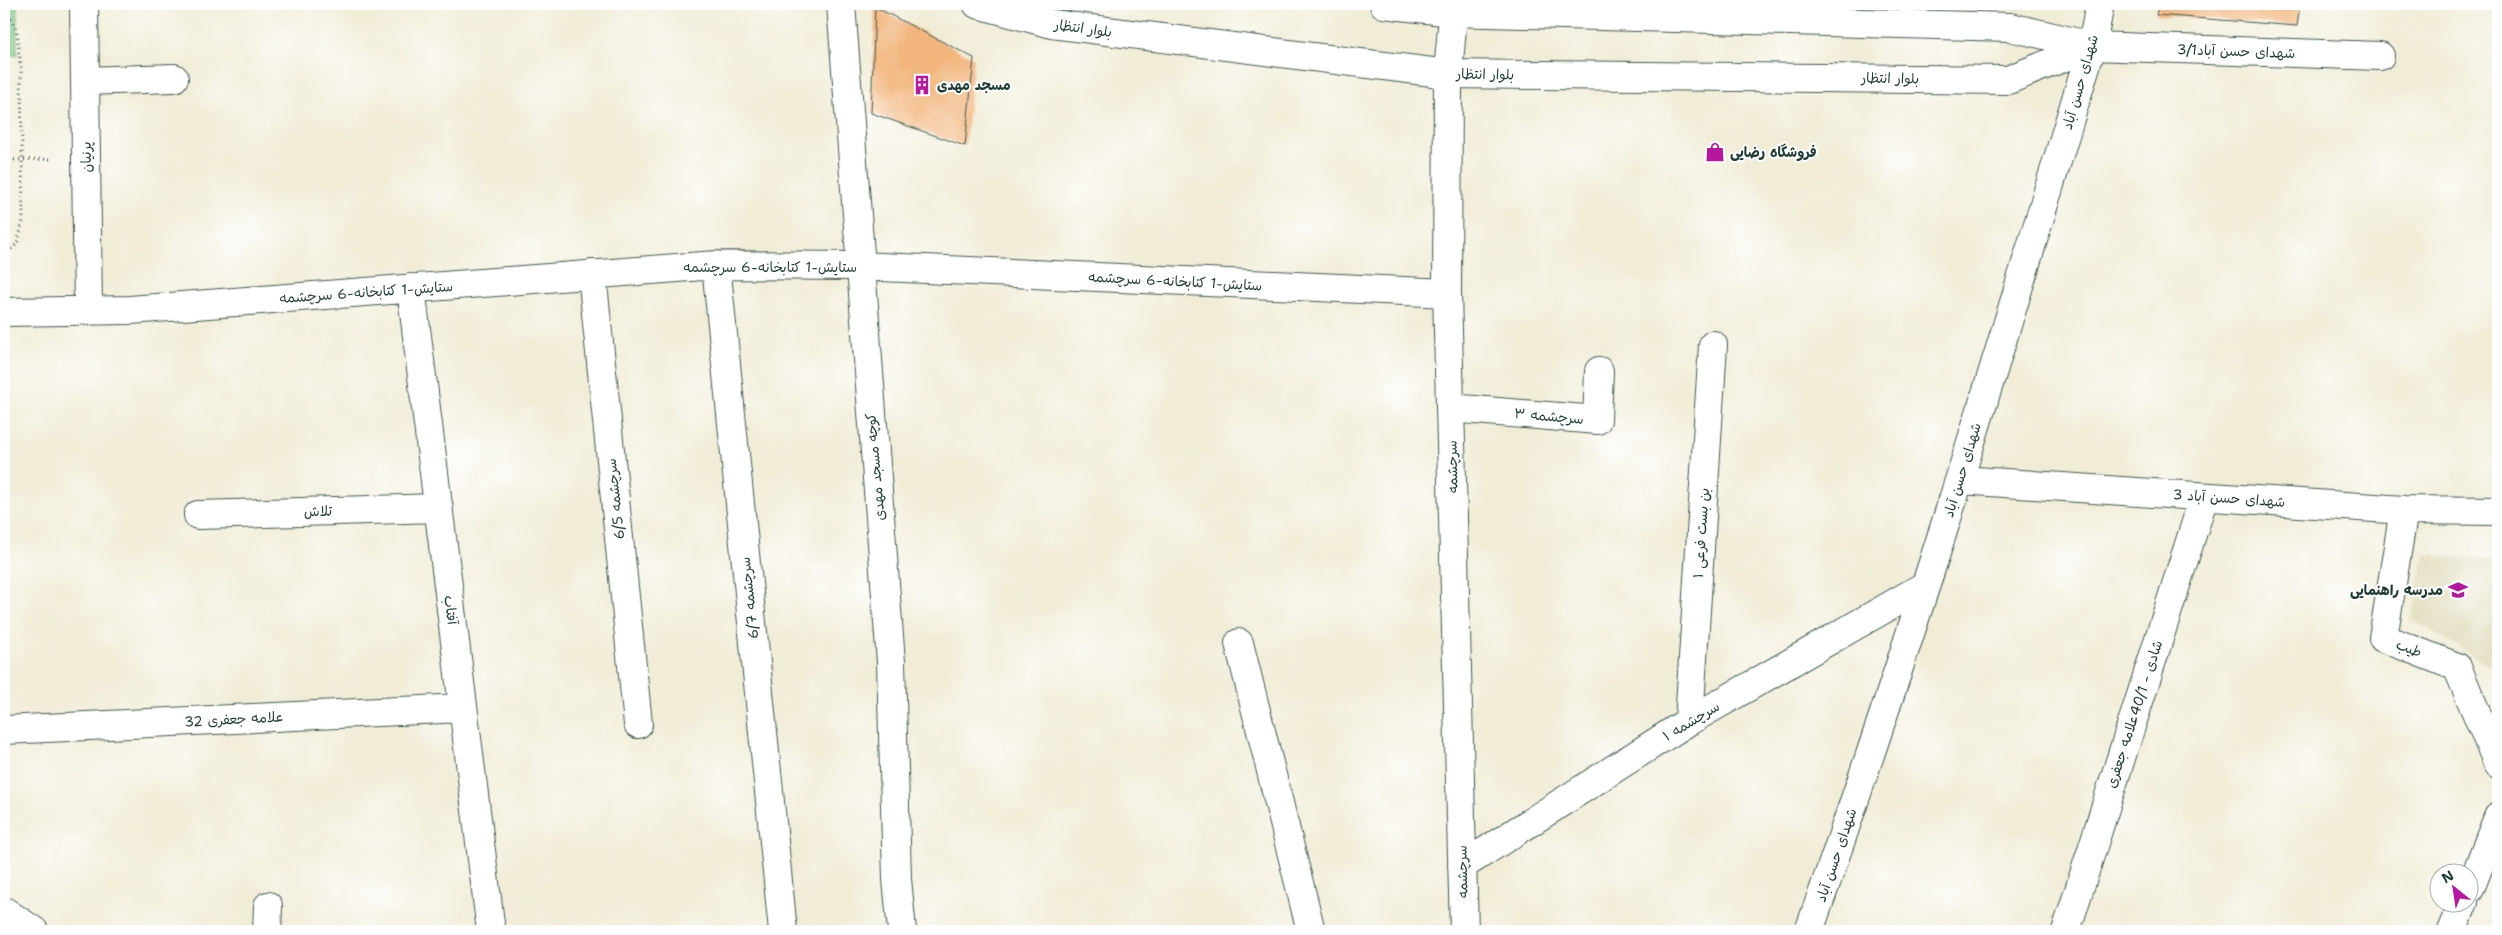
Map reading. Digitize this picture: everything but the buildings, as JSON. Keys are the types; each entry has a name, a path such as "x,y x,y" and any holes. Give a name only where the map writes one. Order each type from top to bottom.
{"street":[{"name":"پرنیان","path":"84,4 88,310"},
{"name":"کوچه مسجد مهدی","path":"841,4 859,266 891,662 897,879 902,931"},
{"name":"بلوار انتظار","path":"977,4 1052,24 1448,74 2008,80 2092,46"},
{"path":"1384,4 2010,27 2092,46"},
{"name":"شهدای حسن آباد","path":"1810,931 1847,825 1960,480 2092,46 2100,4"},
{"name":"سرچشمه","path":"1453,8 1448,74 1447,293 1464,931"},
{"name":"3/1شهدای حسن آباد","path":"2092,46 2380,56"},
{"path":"84,81 174,78"},
{"name":"ستایش-1 کتابخانه-6 سرچشمه","path":"4,312 130,310 716,265 859,266 1447,293"},
{"name":"سرچشمه 6/7","path":"716,265 783,931"},
{"name":"سرچشمه 6/5","path":"592,274 638,724"},
{"name":"آفتاب","path":"411,288 491,931"},
{"name":"بن بست فرعی ۱","path":"1689,721 1713,345"},
{"name":"سرچشمه ۳","path":"1450,408 1598,420 1599,371"},
{"name":"شهدای حسن آباد 3","path":"1960,480 2404,510 2498,511"},
{"name":"شادی - 40/1علامه جعفری","path":"2068,930 2204,497"},
{"name":"تلاش","path":"198,515 439,508"},
{"name":"طیب","path":"2404,510 2383,638 2456,667 2498,764"},
{"name":"سرچشمه ۱","path":"1462,866 1689,721 1926,584"},
{"path":"1239,643 1311,931"},
{"name":"علامه جعفری 32","path":"4,730 463,708"},
{"path":"2480,864 2498,818"},
{"path":"4,911 34,931"},
{"path":"2452,931 2460,912"}],"path":[{"path":"4,5 17,31 21,69 23,221 17,244 4,255"},
{"path":"4,160 86,158"}],"shaded area":[{"name":"مدرسه راهنمایی","path":"2425,554 2498,560 2498,670 2411,619"}],"green space":[{"path":"4,4 17,4 17,55 4,55"}],"place":[{"name":"مسجد مهدی","path":"922,85"},
{"name":"فروشگاه رضایی","path":"1715,152"},
{"name":"مدرسه راهنمایی","path":"2458,590"}]}
